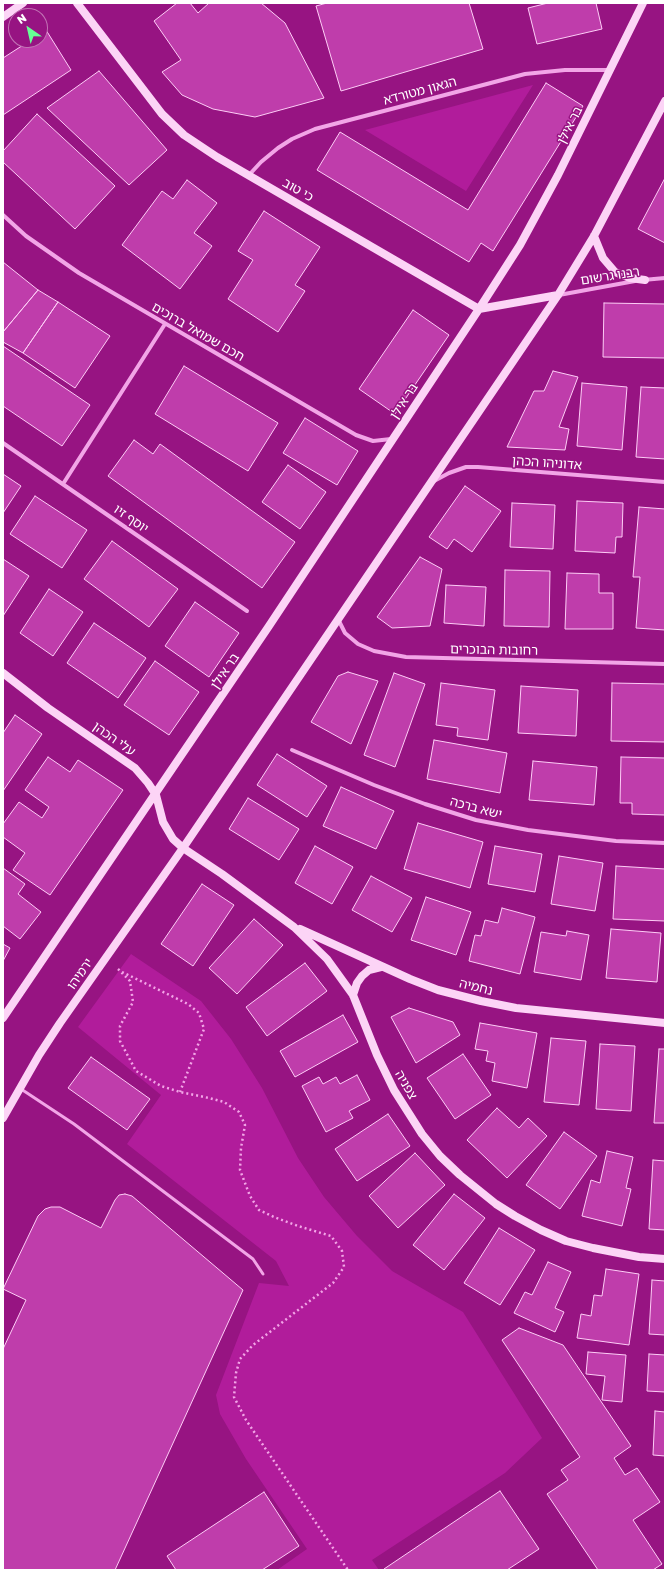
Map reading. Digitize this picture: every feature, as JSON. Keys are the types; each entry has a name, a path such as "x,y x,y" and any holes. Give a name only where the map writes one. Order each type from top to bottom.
{"street":[{"path":"3,16 23,3"},
{"name":"כי טוב","path":"77,3 162,114 184,135 217,157 480,309"},
{"name":"בר אילן","path":"156,795 480,309 524,238 558,175 611,70 640,5"},
{"name":"הגאון מטורדא","path":"249,175 261,162 278,148 292,139 316,129 525,74 565,70 611,70"},
{"path":"182,848 558,295 594,236 665,101"},
{"name":"חכם שמואל ברוכים","path":"3,215 26,236 79,274 360,438 373,441 394,438"},
{"path":"594,236 600,252 611,267 625,277 645,280"},
{"name":"רבנו גרשום","path":"558,295 665,278"},
{"path":"480,309 558,295"},
{"path":"63,484 165,324"},
{"name":"יוסף זיו","path":"3,443 247,611"},
{"name":"אדוניהו הכהן","path":"430,483 449,473 466,467 665,482"},
{"name":"רחובות הבוכרים","path":"338,618 345,632 358,644 374,651 406,657 665,664"},
{"name":"עלי הכהן","path":"3,673 48,708 130,764 142,776 156,795 166,828 173,839 182,848"},
{"name":"ישא ברכה","path":"292,750 374,786 476,820 528,830 616,841 665,843"},
{"path":"3,1018 156,795"},
{"name":"צפניה","path":"182,848 222,874 294,927 327,959 353,995 377,1055 394,1090 422,1134 440,1156 475,1188 515,1216 566,1241 600,1250 665,1259"},
{"name":"ירמיהו","path":"3,1118 60,1023 182,848"},
{"name":"נחמיה","path":"294,927 381,967 438,990 516,1008 665,1023"},
{"path":"353,995 357,983 362,976 369,970 381,967"}],"lane":[{"path":"20,1088 74,1124 247,1254 253,1259 263,1274"}],"path":[{"path":"120,971 188,1004 199,1013 204,1029 180,1092"}],"shaded area":[{"path":"533,85 466,191 365,130"},
{"path":"131,954 201,1001 231,1039 262,1088 298,1158 324,1197 357,1236 392,1271 463,1312 542,1438 505,1473 372,1560 379,1570 277,1570 307,1549 246,1459 220,1414 216,1395 259,1283 289,1286 276,1261 127,1144 161,1095 78,1027"}],"building":[{"path":"177,3 190,3 198,13 209,3 261,3 285,23 324,98 255,117 213,109 182,95 162,72 181,60 154,21"},
{"path":"327,3 469,3 483,49 341,91 316,6"},
{"path":"548,3 596,3 602,29 537,44 528,8"},
{"path":"48,33 71,70 3,115 3,58 19,48 48,48"},
{"path":"99,71 167,150 129,185 47,108"},
{"path":"546,83 583,106 493,251 481,243 469,262 317,170 340,132 468,210"},
{"path":"37,114 115,186 75,229 3,162 3,151"},
{"path":"665,178 665,243 638,229"},
{"path":"187,180 217,203 194,233 212,246 180,289 122,245 162,191 173,199"},
{"path":"264,211 320,247 295,285 305,291 278,332 228,299 253,260 238,251"},
{"path":"3,262 38,290 3,332"},
{"path":"38,290 58,302 23,353 3,342 3,332"},
{"path":"58,302 110,336 75,388 23,353"},
{"path":"604,303 665,304 665,358 603,357"},
{"path":"413,310 449,335 395,414 359,389"},
{"path":"3,346 90,405 62,446 3,406"},
{"path":"184,366 278,423 248,471 155,414"},
{"path":"553,371 578,377 559,427 569,429 565,450 507,447 534,391 544,391"},
{"path":"582,383 627,387 622,450 577,446"},
{"path":"641,387 665,388 665,459 636,457"},
{"path":"305,418 358,451 337,485 283,453"},
{"path":"134,440 153,454 160,444 295,542 262,588 108,476"},
{"path":"288,465 326,492 300,529 262,502"},
{"path":"3,474 21,486 3,513"},
{"path":"465,486 501,511 472,552 454,539 447,549 429,537"},
{"path":"35,496 87,530 62,568 10,534"},
{"path":"577,501 623,503 622,537 616,537 615,553 575,551"},
{"path":"512,503 555,505 553,549 510,547"},
{"path":"639,507 665,509 665,630 636,628 640,577 633,577"},
{"path":"112,541 178,589 149,627 84,579"},
{"path":"420,557 442,569 430,626 392,628 377,617"},
{"path":"3,559 29,576 3,616"},
{"path":"505,570 550,571 549,627 504,626"},
{"path":"567,573 599,574 599,593 613,593 613,629 565,629"},
{"path":"446,585 486,587 484,626 444,623"},
{"path":"49,589 83,612 53,656 20,633"},
{"path":"195,602 239,633 209,677 165,646"},
{"path":"94,623 146,658 118,698 67,663"},
{"path":"155,661 199,692 169,735 124,705"},
{"path":"348,672 378,681 351,744 311,722 338,676"},
{"path":"394,673 425,684 395,767 364,755"},
{"path":"441,683 495,690 488,740 457,736 458,728 436,725"},
{"path":"612,683 665,684 665,742 611,741"},
{"path":"521,686 578,690 576,736 518,733"},
{"path":"15,715 42,734 3,791 3,733"},
{"path":"434,740 507,753 500,793 427,779"},
{"path":"277,754 327,786 307,817 257,785"},
{"path":"48,757 70,772 78,760 123,790 50,895 13,870 25,853 3,837 3,824 19,802 42,818 49,807 25,790"},
{"path":"621,757 665,758 665,815 632,814 632,803 620,803"},
{"path":"533,761 597,767 594,805 529,800"},
{"path":"341,787 394,811 376,849 323,826"},
{"path":"248,798 299,829 279,860 229,829"},
{"path":"418,823 483,842 470,888 404,869"},
{"path":"315,846 353,867 332,904 295,883"},
{"path":"495,846 542,854 535,892 488,884"},
{"path":"559,856 603,863 595,911 551,904"},
{"path":"616,866 665,869 665,921 613,919"},
{"path":"3,868 25,884 18,894 41,912 20,939 3,926"},
{"path":"371,876 412,898 392,932 352,910"},
{"path":"202,884 234,905 193,966 161,944"},
{"path":"426,897 471,912 456,955 411,940"},
{"path":"502,908 535,917 520,974 469,961 475,935 481,936 485,920 498,923"},
{"path":"254,919 283,945 237,994 209,968"},
{"path":"611,929 661,933 657,982 606,978"},
{"path":"567,931 589,935 581,980 534,972 541,932 566,936"},
{"path":"3,944 10,948 3,961"},
{"path":"305,963 327,991 267,1036 246,1007"},
{"path":"409,1008 453,1022 460,1035 416,1063 391,1017"},
{"path":"343,1015 358,1042 295,1077 280,1051"},
{"path":"480,1023 537,1033 527,1088 492,1081 495,1063 486,1061 488,1051 475,1049"},
{"path":"551,1038 586,1041 579,1105 544,1102"},
{"path":"600,1044 635,1046 631,1111 596,1109"},
{"path":"659,1049 665,1049 665,1123 654,1123"},
{"path":"463,1054 491,1095 455,1119 427,1078"},
{"path":"91,1057 150,1099 127,1130 68,1088"},
{"path":"357,1075 370,1100 349,1111 353,1118 326,1132 302,1086 319,1077 323,1084 336,1077 340,1084"},
{"path":"497,1108 519,1128 528,1118 547,1136 507,1178 467,1140"},
{"path":"388,1114 410,1146 357,1181 335,1149"},
{"path":"564,1132 597,1156 560,1209 526,1185"},
{"path":"607,1151 633,1157 626,1188 631,1189 622,1226 582,1216 591,1180 600,1183"},
{"path":"415,1153 445,1185 398,1228 369,1196"},
{"path":"653,1160 665,1161 665,1230 649,1229"},
{"path":"125,1194 132,1196 243,1290 115,1570 3,1570 3,1349 26,1300 3,1289 38,1216 45,1209 60,1207 101,1228 115,1200 119,1195"},
{"path":"454,1194 485,1218 444,1270 413,1245"},
{"path":"499,1228 535,1250 500,1305 464,1283"},
{"path":"548,1262 571,1272 555,1308 564,1312 555,1332 514,1313 525,1292 532,1295"},
{"path":"606,1269 639,1274 629,1345 577,1338 581,1314 591,1316 594,1295 602,1296"},
{"path":"652,1280 665,1281 665,1335 649,1334"},
{"path":"519,1328 563,1345 631,1446 614,1458 625,1475 637,1468 660,1502 633,1520 662,1564 653,1570 598,1570 547,1494 568,1480 561,1470 580,1457 502,1340"},
{"path":"588,1352 626,1355 622,1402 602,1400 605,1376 586,1374"},
{"path":"649,1354 665,1355 665,1392 647,1391"},
{"path":"655,1411 665,1412 665,1456 653,1455"},
{"path":"500,1491 539,1549 507,1570 384,1569"},
{"path":"264,1492 299,1546 262,1570 176,1570 167,1556"}]}
